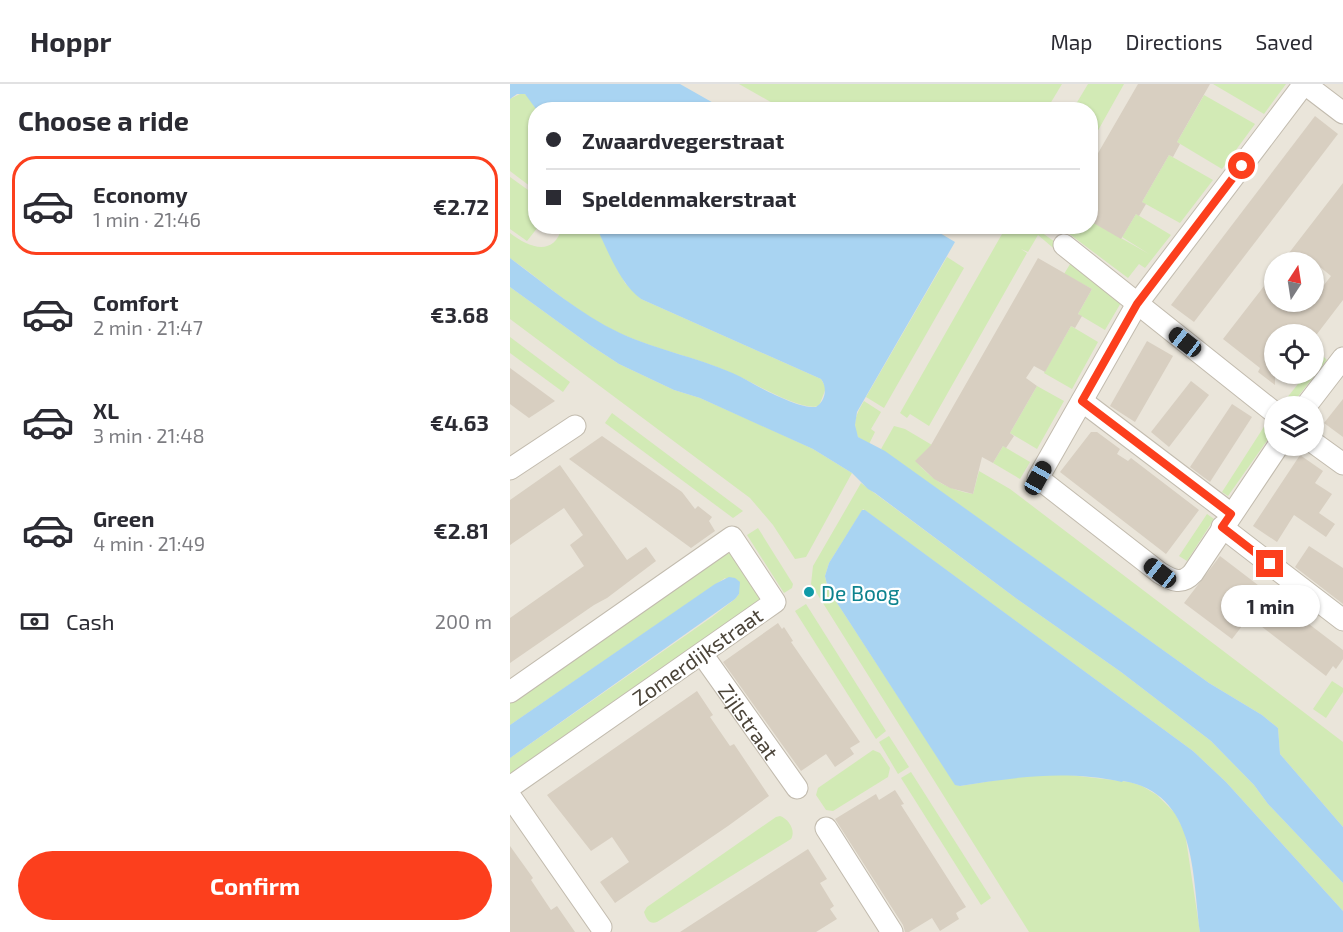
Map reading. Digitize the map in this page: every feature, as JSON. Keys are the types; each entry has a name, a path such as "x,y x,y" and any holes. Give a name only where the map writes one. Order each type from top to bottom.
{"street":[{"path":"1271,456 1187,579 1180,582 1171,580 1038,478 1137,304 1305,84 1343,113"},
{"path":"1064,245 1264,404"},
{"path":"1314,396 1343,358"},
{"path":"1082,401 1227,520 1343,620"},
{"path":"511,466 575,426"},
{"path":"1324,450 1343,464"},
{"name":"Zomerdijkstraat","path":"510,692 732,537 775,602 510,787"},
{"name":"Zijlstraat","path":"702,654 797,788"},
{"path":"510,796 601,927"},
{"path":"826,828 892,932"}],"shaded area":[{"path":"510,84 1343,84 1343,932 510,932"}],"green space":[{"path":"739,84 1062,84 1051,102 771,102"},
{"path":"1088,84 1124,84 1098,130 1098,102 1077,102"},
{"path":"1213,84 1286,84 1264,114"},
{"path":"522,93 527,95 532,102 528,102 528,185 510,171 510,99"},
{"path":"1204,95 1255,124 1222,169 1177,142"},
{"path":"1169,155 1213,180 1180,223 1142,202"},
{"path":"510,177 528,190 528,234 532,234 527,241 510,229"},
{"path":"1136,214 1171,235 1145,268 1139,264 1128,278 1069,234 1098,234 1098,225 1149,254 1122,237"},
{"path":"510,233 525,242 540,247 553,243 559,234 600,234 625,283 641,299 821,379 826,388 819,406 811,407 790,401 722,369 612,330 573,306 510,258"},
{"path":"1002,234 1044,234 1062,247 1058,252 1038,235 1028,252 1021,249 1027,253 929,426 910,414 907,418 900,413"},
{"path":"947,257 964,268 884,408 866,397"},
{"path":"1072,261 1122,301 1105,330 1078,314 1092,289 1064,274"},
{"path":"510,287 619,364 813,449 852,473 806,557 795,559 773,525 750,498 510,319"},
{"path":"1071,326 1098,342 1072,389 1044,373"},
{"path":"510,337 570,382 563,392 510,353"},
{"path":"1298,384 1308,384 1298,396 1288,396"},
{"path":"1037,386 1064,401 1037,449 1010,433"},
{"path":"864,401 881,412 871,429 875,432 869,444 858,437 855,427 857,414"},
{"path":"612,413 743,511 733,518 605,423"},
{"path":"894,426 905,429 932,445 916,461 934,479 948,487 973,494 979,471 1010,489 1343,742 1343,827 1280,754 1278,728 1262,715 1209,683 881,449"},
{"path":"1264,427 1264,445 1228,496 1222,492"},
{"path":"1003,446 1030,462 1020,479 993,463"},
{"path":"861,483 1017,599 1121,672 1211,741 1343,883 1343,911 1226,782 1193,751 863,509 829,563 825,576 828,589 955,784 960,786 1016,777 1061,774 1130,782 1157,795 1175,813 1185,833 1200,932 1029,932 811,584 813,566"},
{"path":"1207,514 1214,519 1187,561 1179,556"},
{"path":"758,528 793,584 792,588 784,593 747,535"},
{"path":"731,553 761,597 760,603 510,779 510,758 712,617 739,594 725,578 510,725 510,702 724,554"},
{"path":"806,604 886,731 876,739 795,611"},
{"path":"1332,681 1343,688 1343,692 1326,718 1313,709"},
{"path":"889,736 909,767 898,774 879,742"},
{"path":"873,750 880,753 890,768 888,777 833,811 826,810 816,795 818,788"},
{"path":"911,772 991,898 981,905 901,778"},
{"path":"780,816 791,826 793,832 791,839 657,922 652,923 647,919 644,912 647,907"}],"water":[{"path":"510,84 680,84 712,102 531,102 525,94 517,94 510,99"},
{"path":"599,234 942,234 955,242 857,412 855,425 858,437 885,451 1209,683 1262,715 1278,728 1280,754 1343,827 1343,883 1211,741 1121,672 1017,599 868,489 852,473 813,449 619,364 510,287 510,258 577,308 620,333 726,370 789,401 808,407 816,407 822,402 824,386 821,379 641,299 626,284"},
{"path":"862,510 1193,751 1226,782 1343,911 1343,932 1200,932 1192,862 1186,839 1178,819 1165,802 1147,789 1123,781 1081,776 1041,776 955,785 828,589 825,576 829,563"},
{"path":"729,577 740,582 739,594 735,599 510,758 510,725 715,584"}],"building":[{"path":"1138,84 1210,84 1177,142 1180,144 1173,157 1169,155 1142,202 1146,204 1139,216 1136,214 1121,239 1098,226 1098,153"},
{"path":"1315,116 1338,134 1194,322 1171,305"},
{"path":"1343,183 1343,300 1324,325 1264,324 1264,377 1258,372 1260,368 1223,339 1264,286 1264,312 1324,312 1324,285 1331,276 1324,270 1324,252 1290,252"},
{"path":"1038,258 1092,289 1078,314 1082,316 1075,328 1071,326 1045,372 1034,366 1026,378 1037,386 1010,433 1014,436 1006,448 1003,446 993,463 982,457 973,494 950,488 934,479 915,461 931,445"},
{"path":"1147,341 1173,356 1135,422 1110,406"},
{"path":"510,368 555,401 529,418 510,404"},
{"path":"1191,381 1209,395 1169,447 1151,432"},
{"path":"1343,399 1343,437 1324,423"},
{"path":"1232,404 1252,417 1210,482 1190,467"},
{"path":"1091,432 1097,432 1120,449 1117,454 1128,461 1131,458 1199,510 1166,554 1060,472"},
{"path":"602,436 682,492 695,509 698,506 712,517 709,521 715,531 691,548 569,459"},
{"path":"1299,456 1323,471 1315,483 1332,494 1319,513 1335,524 1326,537 1294,515 1277,542 1253,526"},
{"path":"560,465 627,560 646,547 656,561 607,598 510,663 510,618 584,566 570,545 583,535 564,508 510,545 510,500"},
{"path":"1309,546 1343,568 1343,604 1295,567"},
{"path":"1220,556 1343,650 1343,659 1336,669 1333,666 1326,676 1249,617 1232,639 1184,603"},
{"path":"778,623 782,629 784,627 793,641 791,642 860,742 850,748 854,754 835,767 826,754 801,771 723,662"},
{"path":"697,691 713,715 710,717 730,746 734,744 769,796 615,903 600,882 629,862 612,837 591,851 547,795"},
{"path":"895,790 904,804 901,805 966,907 956,913 959,919 940,931 932,918 909,932 905,932 903,925 835,819 876,794 879,800"},
{"path":"510,846 533,878 531,880 551,910 557,906 575,932 510,932"},
{"path":"808,849 827,879 820,883 834,906 830,909 837,919 816,932 680,932"}],"place":[{"name":"De Boog","path":"809,592"}],"route":[{"path":"1242,166 1137,304 1082,401 1231,514 1222,527 1270,564"}]}
